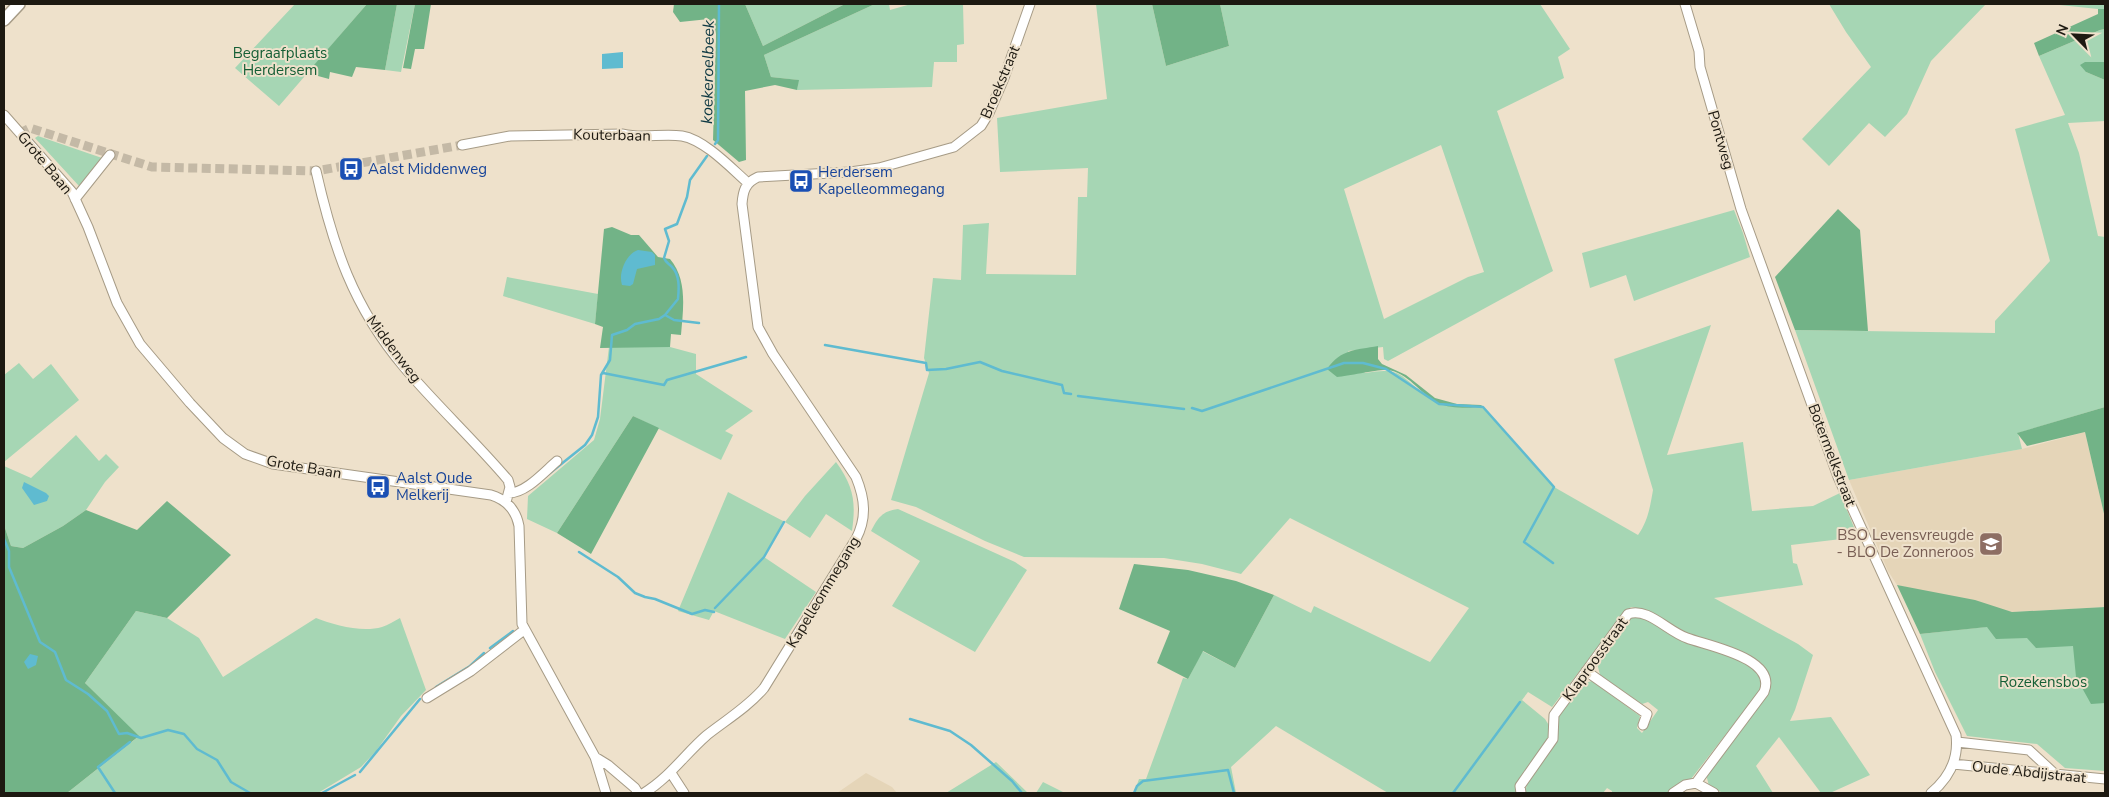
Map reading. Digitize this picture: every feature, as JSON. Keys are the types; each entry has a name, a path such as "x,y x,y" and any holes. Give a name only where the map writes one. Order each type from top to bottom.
{"street":[{"path":"4,20 19,4"},
{"name":"Broekstraat","path":"748,183 764,176 844,173 879,168 954,147 961,143 981,126 994,104 1030,4"},
{"name":"Pontweg","path":"1684,4 1699,52 1700,67 1741,209 1764,274"},
{"name":"Grote Baan","path":"4,115 61,178 75,199 88,227 117,303 140,344 223,438 245,454 273,464 507,498"},
{"name":"Kouterbaan","path":"462,145 510,136 623,134 632,136 680,136 700,142 748,183"},
{"path":"75,199 110,155"},
{"name":"Middenweg","path":"316,171 334,244 350,283 368,316 403,367 508,480 510,487 507,498"},
{"name":"Kapelleommegang","path":"644,793 670,773 705,737 756,697 764,688 856,539 863,520 864,500 856,477 773,354 758,327 742,204 748,183"},
{"name":"Botermelkstraat","path":"1764,274 1838,477 1909,636 1953,727 1957,742 1953,764 1945,780 1931,793"},
{"path":"557,461 532,482 507,498 515,512 519,526 520,616 524,630 594,757 606,793"},
{"name":"Klaproosstraat","path":"1521,793 1520,786 1553,739 1554,715 1628,614 1636,611 1643,613 1685,638 1735,653 1765,674 1764,692 1696,783 1685,785 1673,793"},
{"path":"427,698 471,671 524,630"},
{"path":"1586,672 1647,714 1643,725"},
{"path":"1957,742 2029,750 2056,775"},
{"path":"594,757 608,765 635,788 638,793"},
{"name":"Oude Abdijstraat","path":"1953,764 2105,779"},
{"path":"670,773 684,793"},
{"path":"1696,783 1714,793"}],"shaded area":[{"name":"BSO Levensvreugde - BLO De Zonneroos","path":"2085,432 2105,518 2105,607 2012,612 1897,585 1888,571 1849,480 2022,449"},
{"path":"866,773 892,787 897,793 837,793"}],"green space":[{"name":"Begraafplaats Herdersem","path":"295,4 367,4 279,106 235,68"},
{"path":"367,4 397,4 385,70 356,67 352,77 330,72 329,79 307,73"},
{"path":"397,4 415,4 401,72 385,70"},
{"path":"415,4 431,4 424,49 415,49 411,69 403,68"},
{"path":"674,4 745,4 763,46 845,4 875,4 764,55 771,77 799,80 797,90 775,85 745,91 746,160 739,162 713,140 716,34 709,19 680,22 673,12"},
{"path":"745,4 845,4 763,46"},
{"path":"875,4 889,4 890,10 911,4 963,4 964,44 957,45 957,62 934,62 932,87 797,90 798,80 771,77 764,55"},
{"path":"1096,4 1152,4 1166,66 1229,46 1220,4 1540,4 1570,49 1558,57 1564,78 1497,111 1553,271 1388,361 1384,359 1383,347 1348,351 1365,373 1377,371 1394,372 1440,404 1483,407 1554,487 1638,535 1650,508 1653,490 1614,359 1711,325 1667,455 1743,442 1752,511 1813,506 1840,493 1858,537 1791,545 1793,563 1797,564 1803,585 1714,598 1798,644 1813,655 1790,721 1831,717 1870,775 1830,793 1821,793 1779,737 1756,766 1773,793 1723,793 1709,786 1706,774 1767,693 1770,678 1763,665 1737,650 1688,634 1668,625 1647,610 1631,607 1621,617 1552,707 1528,692 1522,700 1545,719 1550,727 1548,739 1518,793 1388,793 1276,726 1231,767 1236,793 1134,793 1139,779 1146,779 1183,678 1188,679 1202,651 1235,668 1274,595 1311,613 1314,606 1430,662 1469,608 1290,518 1241,574 1202,564 1164,558 1024,557 985,541 916,507 891,500 929,373 924,358 933,278 961,280 963,225 989,223 986,274 1076,275 1078,197 1087,197 1088,168 1000,172 997,118 1107,99","holes":["1441,145 1484,272 1468,277 1384,319 1344,189"]},
{"path":"1152,4 1220,4 1229,46 1166,66"},
{"path":"1829,4 1986,4 1931,61 1907,114 1885,137 1869,123 1829,166 1802,139 1871,67"},
{"path":"2050,4 2105,4 2105,9 2098,9"},
{"path":"2098,9 2105,9 2105,29 2039,56 2034,43 2098,14"},
{"path":"2105,29 2105,62 2086,62 2086,72 2105,80 2105,121 2068,123 2079,153 2098,236 2105,237 2105,407 2018,433 2022,449 1849,480 1795,330 1995,333 1995,321 2050,261 2015,129 2065,115 2039,56"},
{"path":"2085,62 2105,62 2105,80 2086,72 2080,65"},
{"path":"38,136 102,158 79,186 35,138"},
{"path":"1838,209 1860,230 1868,331 1795,330 1775,277"},
{"path":"1734,210 1750,257 1634,301 1626,275 1590,288 1582,253"},
{"path":"612,227 631,235 639,235 658,257 670,259 676,267 682,286 683,316 681,335 671,334 670,347 600,348 603,327 595,324 604,229"},
{"path":"507,277 598,294 595,324 503,296"},
{"path":"1378,346 1378,359 1382,364 1406,375 1435,398 1457,404 1481,405 1483,407 1466,408 1443,405 1425,394 1408,379 1387,370 1337,377 1327,369 1332,362 1343,354"},
{"path":"609,347 670,347 696,354 696,374 753,411 725,431 733,435 721,460 633,416 557,533 527,519 528,496 594,440 600,419"},
{"path":"19,363 33,379 51,364 79,400 4,462 4,375"},
{"path":"2105,407 2105,518 2085,432 2027,446 2017,433"},
{"path":"633,416 659,428 591,554 557,533"},
{"path":"76,435 99,461 106,454 119,467 105,482 86,510 63,526 23,548 11,546 4,525 4,466 31,478"},
{"path":"836,462 847,479 852,495 854,512 852,531 826,514 810,538 785,522 805,496"},
{"path":"728,492 785,522 764,557 816,592 785,639 714,611 709,620 678,611"},
{"path":"167,501 231,555 167,618 136,611 85,683 139,736 67,793 4,793 4,525 11,546 23,548 63,526 86,510 137,530"},
{"path":"898,509 1015,562 1027,570 975,652 892,606 920,561 871,531 881,516 888,511"},
{"path":"1134,564 1188,570 1236,581 1274,595 1235,668 1203,651 1188,679 1157,663 1170,631 1119,609"},
{"path":"1897,585 1975,600 2012,612 2105,607 2105,703 2091,704 2076,677 2073,646 2036,648 2027,638 1996,639 1987,627 1920,634"},
{"path":"136,611 167,618 199,638 223,677 316,618 340,626 374,629 400,618 426,690 401,716 376,751 361,767 318,793 67,793 138,737 85,683"},
{"name":"Rozekensbos","path":"2105,614 2105,771 2065,768 2037,744 1967,736 1935,672 1920,634"},
{"path":"1639,617 1651,621 1678,638 1744,661 1753,667 1761,677 1761,687 1758,693 1691,779 1676,785 1668,793 1612,793 1607,788 1603,793 1525,793 1528,779 1554,741 1557,719 1581,684 1592,681 1640,716 1637,728 1642,733 1658,710 1648,702 1642,704 1600,675 1597,663 1629,618"},
{"path":"996,762 1028,793 946,793"},
{"path":"1043,782 1065,793 1036,793"}],"water":[{"path":"623,52 623,68 602,69 602,54"},
{"path":"638,250 652,252 655,255 655,265 637,269 633,284 630,286 622,285 621,275 624,264 630,255"},
{"path":"24,482 46,493 49,496 47,501 34,505 22,488"},
{"path":"30,654 38,656 36,665 28,669 24,662"}],"waterway":[{"name":"koekeroelbeek","path":"715,144 718,140 719,4"},
{"name":"koekeroelbeek","path":"545,477 585,445 592,435 598,417 601,375 610,360 612,335 627,330 635,324 659,319 665,315 678,299 678,278 675,270 664,258 669,241 665,229 677,224 687,197 690,180 707,156"},
{"path":"665,315 674,320 699,323"},
{"path":"825,345 926,363 927,370 946,369 980,362 1002,371 1062,385 1064,393 1071,394"},
{"path":"603,373 664,385 667,380 746,357"},
{"path":"1192,408 1202,411 1344,363 1363,363 1386,369 1439,404 1483,407 1554,487 1524,542 1553,563"},
{"path":"1078,396 1184,409"},
{"path":"715,608 764,557 784,522"},
{"path":"4,539 9,551 9,567 40,642 55,652 66,680 88,694 107,711 119,734 127,733 141,738 168,730 184,734 197,749 217,760 231,782 250,793"},
{"path":"579,552 618,577 635,593 692,614 705,610 714,612"},
{"path":"490,648 513,631"},
{"path":"436,687 470,666 484,653"},
{"path":"360,772 420,699"},
{"path":"1453,793 1520,702"},
{"path":"910,719 950,731 971,745 1012,781 1022,793"},
{"path":"115,793 98,767 130,742"},
{"path":"1134,793 1137,786 1143,781 1228,770 1234,793"},
{"path":"322,793 355,775"}],"tunnel":[{"path":"20,133 30,128 152,167 316,171 462,145"}],"place":[{"name":"Aalst Middenweg","path":"351,169"},
{"name":"Herdersem Kapelleommegang","path":"801,181"},
{"name":"Aalst Oude Melkerij","path":"378,487"},
{"name":"BSO Levensvreugde - BLO De Zonneroos","path":"1991,544"}]}
